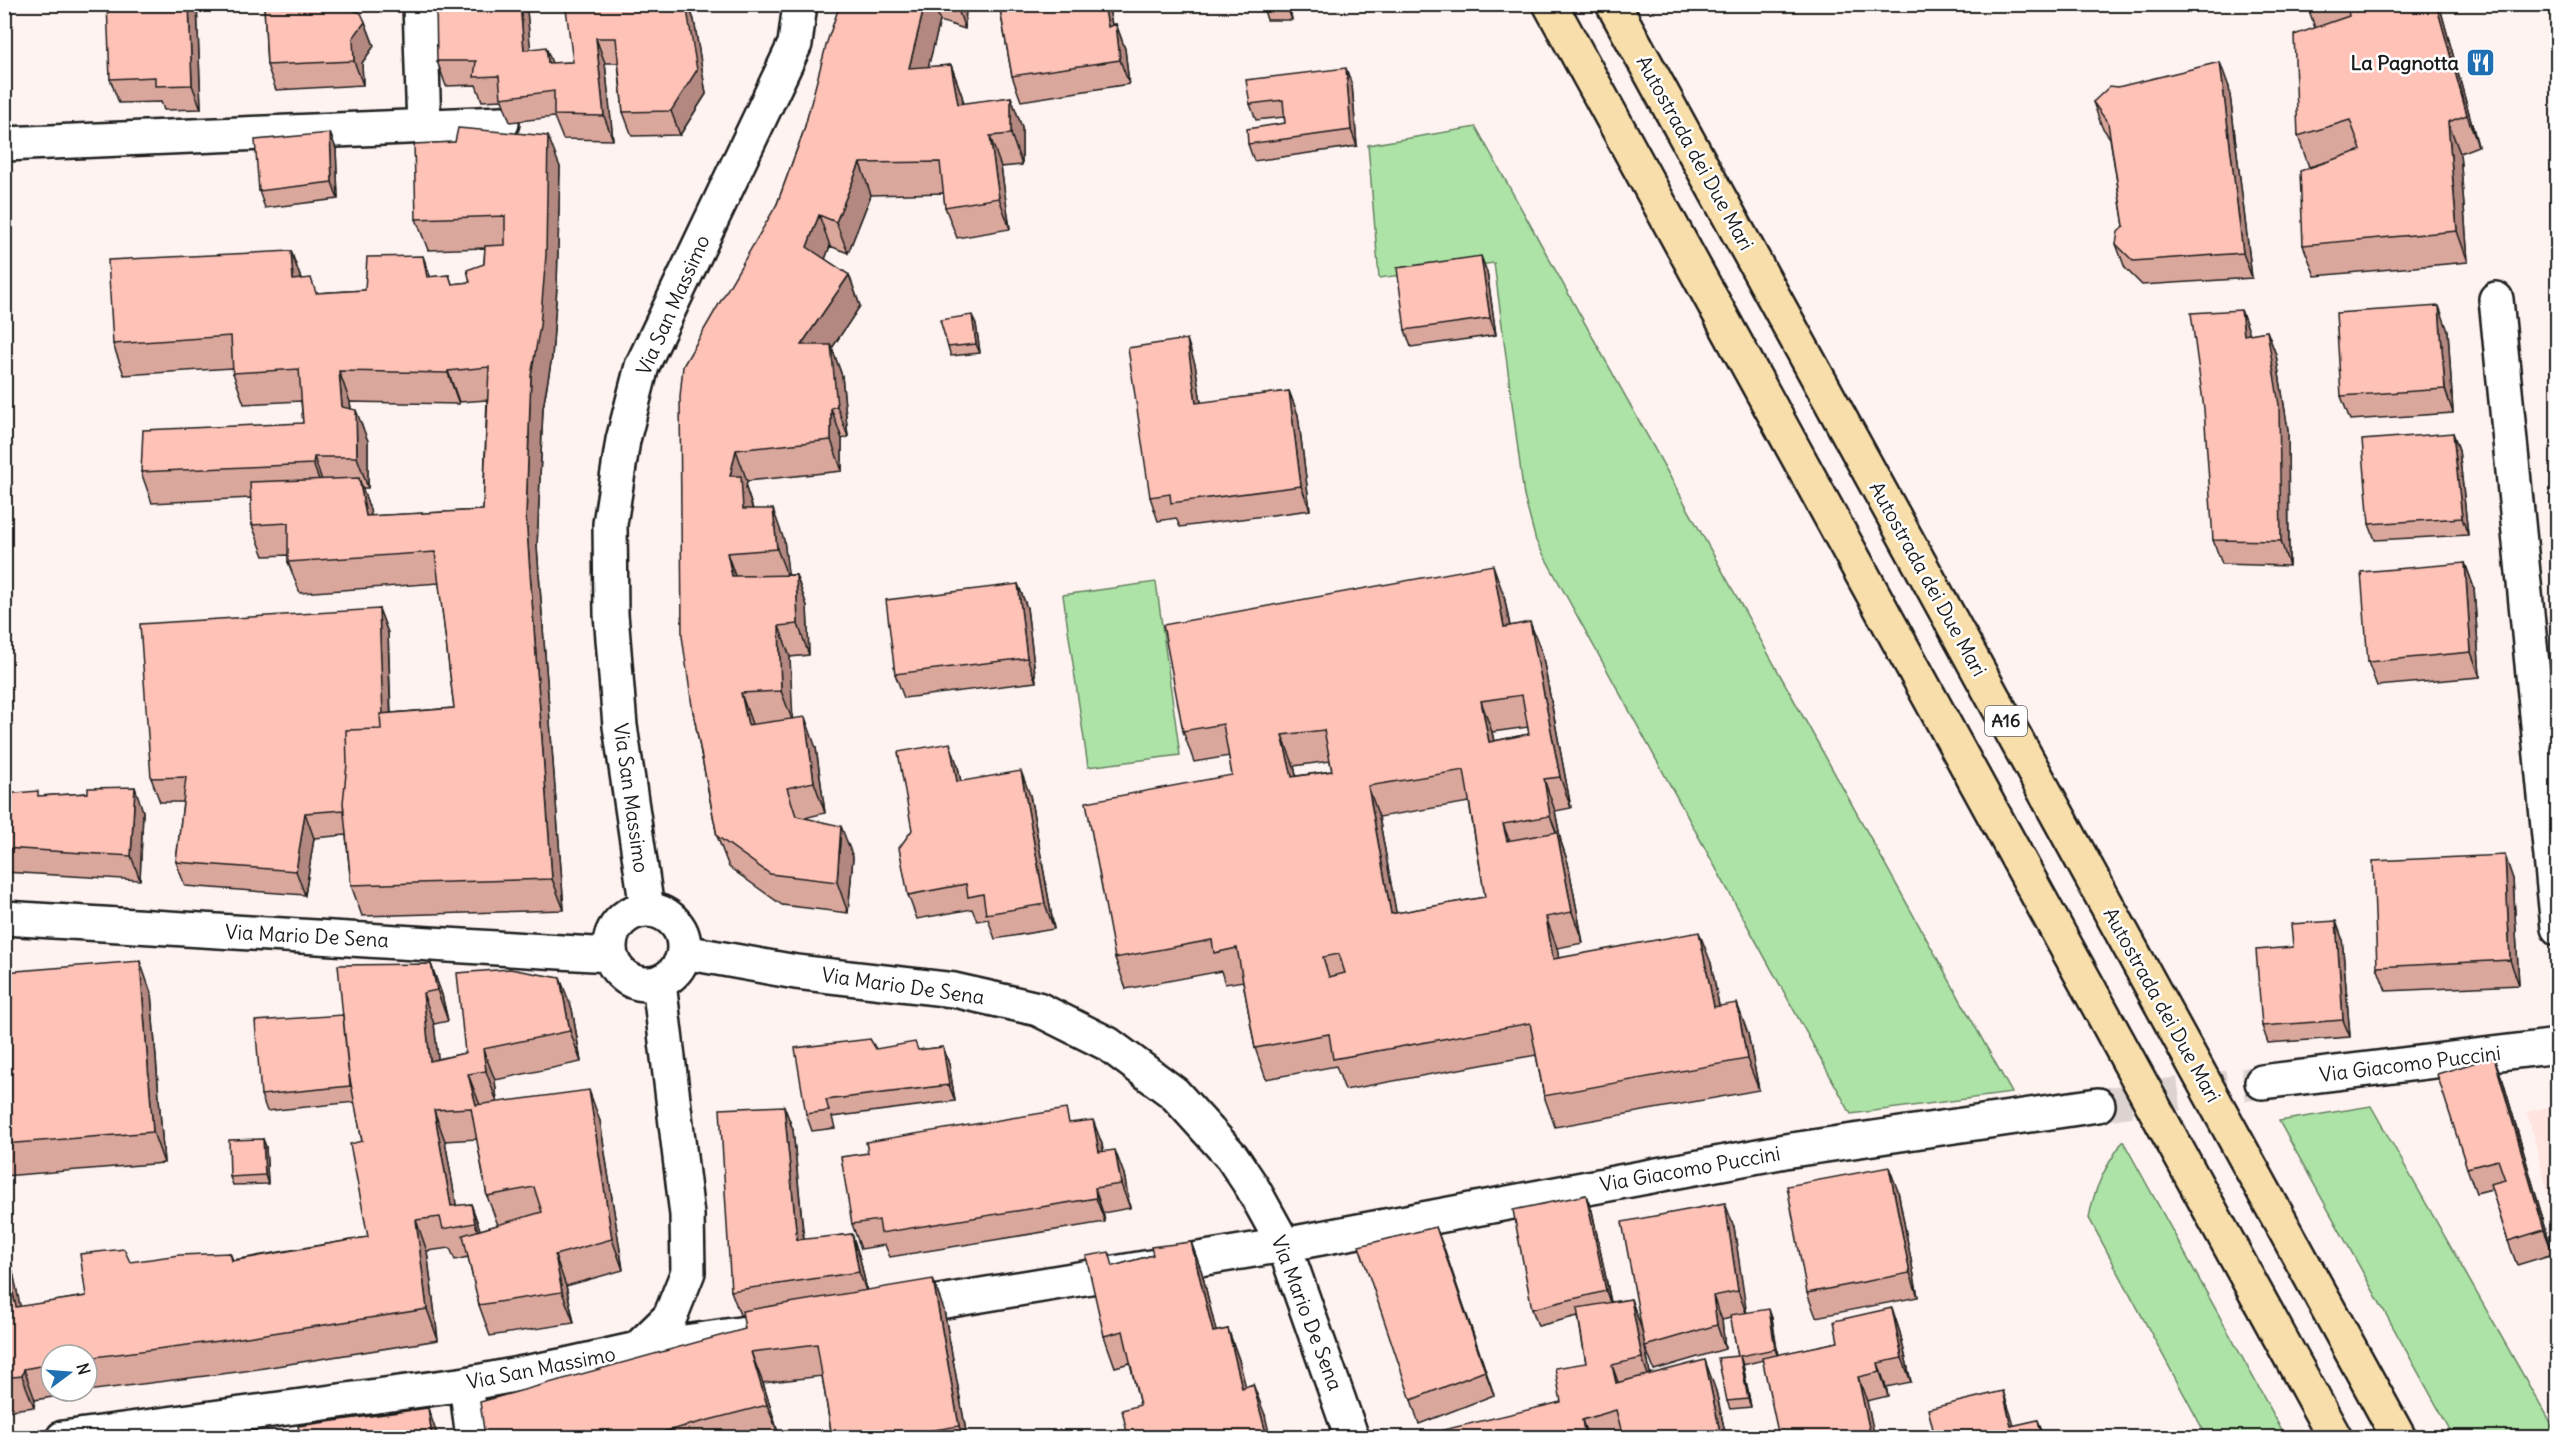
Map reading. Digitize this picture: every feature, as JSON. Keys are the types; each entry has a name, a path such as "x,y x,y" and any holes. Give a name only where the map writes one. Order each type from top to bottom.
{"highway":[{"path":"1550,4 2335,1437"},
{"name":"Autostrada dei Due Mari","path":"1613,4 2399,1437"}],"street":[{"path":"420,4 424,128"},
{"name":"Via San Massimo","path":"647,909 620,726 610,614 610,524 623,440 642,366 795,44 800,4"},
{"path":"4,144 502,123"},
{"path":"2496,299 2558,928"},
{"path":"647,909 670,918 679,927 684,939 684,952 680,964 671,975 659,982 644,984 628,980 616,969 610,955 612,935 622,918 633,912 647,909"},
{"name":"Via Mario De Sena","path":"4,918 610,955"},
{"name":"Via Mario De Sena","path":"684,952 796,972 954,990 1038,1009 1108,1044 1174,1093 1232,1157 1284,1245 1352,1437"},
{"name":"Via San Massimo","path":"63,1437 466,1384 637,1349 670,1317 688,1272 687,1215 659,982"},
{"name":"Via Giacomo Puccini","path":"2262,1082 2558,1046"},
{"name":"Via Giacomo Puccini","path":"863,1314 1284,1245 1785,1151 2098,1105"},
{"path":"637,1349 793,1326"},
{"path":"466,1384 473,1437"}],"shaded area":[{"path":"2558,1105 2557,1228 2527,1112"}],"green space":[{"path":"1476,127 2012,1093 1851,1114 1536,541 1524,496 1494,263 1379,278 1368,145"},
{"path":"1156,582 1180,755 1088,767 1063,595"},
{"path":"2371,1106 2557,1437 2454,1437 2279,1121"},
{"path":"2123,1141 2286,1437 2207,1437 2089,1218 2094,1196 2102,1177"}],"building":[{"path":"107,4 189,4 192,85 155,86 155,77 110,79"},
{"path":"264,4 349,4 350,9 361,13 365,22 353,38 354,61 267,65"},
{"path":"436,4 520,4 524,50 546,47 548,63 573,62 566,9 604,4 686,4 697,70 671,111 623,112 616,38 596,38 604,116 554,115 554,91 501,98 499,76 474,77 476,61 437,61"},
{"path":"840,4 925,4 909,68 951,65 958,104 1011,97 1011,134 990,136 999,198 945,207 940,162 860,163 836,222 819,215 807,247 849,275 801,345 831,345 837,406 831,408 831,440 736,450 730,476 741,476 743,509 773,509 777,549 727,553 732,576 796,575 798,624 779,626 781,691 741,693 748,725 805,717 814,782 787,788 796,816 841,826 837,882 770,874 717,836 692,706 682,636 680,397 683,366 777,204 804,130 827,42"},
{"path":"999,4 1104,4 1108,27 1116,24 1120,60 1012,76"},
{"path":"2347,4 2436,4 2467,115 2448,122 2457,231 2303,245 2300,171 2361,150 2350,120 2298,136 2294,35 2349,16"},
{"path":"2220,62 2243,253 2133,261 2116,244 2118,232 2124,226 2108,123 2093,102 2110,86 2118,87"},
{"path":"1346,68 1351,130 1248,144 1247,129 1285,123 1283,100 1250,104 1246,80"},
{"path":"458,128 548,136 546,255 540,326 531,376 526,516 552,879 351,885 343,803 347,764 346,730 381,729 380,714 454,708 435,552 288,562 288,523 252,525 250,482 359,478 366,516 483,510 489,367 448,371 448,373 339,371 342,407 356,410 357,457 314,457 313,464 141,472 143,430 303,423 299,369 233,373 231,336 113,344 108,260 291,251 293,280 311,278 316,293 365,290 367,257 423,256 427,277 449,275 452,284 470,282 467,270 484,264 485,246 505,245 505,216 416,219 414,144 455,142"},
{"path":"330,133 332,182 259,191 255,140"},
{"path":"1481,256 1490,318 1405,330 1397,268"},
{"path":"2439,306 2445,389 2341,396 2336,313"},
{"path":"2241,310 2244,335 2267,331 2279,405 2281,541 2213,540 2204,409 2191,313"},
{"path":"972,315 976,344 948,347 940,320"},
{"path":"1187,339 1196,403 1289,391 1301,486 1171,503 1170,494 1150,497 1128,348"},
{"path":"2453,433 2462,518 2369,524 2362,440"},
{"path":"2465,563 2471,652 2368,662 2361,572"},
{"path":"1493,565 1504,627 1530,622 1560,777 1544,779 1550,816 1503,824 1507,841 1557,832 1572,912 1546,917 1553,959 1699,932 1714,1007 1737,1003 1747,1059 1544,1096 1530,1023 1333,1059 1329,1034 1255,1048 1237,948 1214,953 1212,940 1115,958 1086,802 1232,775 1223,724 1183,731 1163,625","holes":["1522,695 1529,734 1489,742 1481,701","1324,730 1332,771 1292,777 1282,735","1464,770 1485,897 1391,914 1368,786","1339,954 1345,973 1329,977 1323,957"]},
{"path":"1018,584 1027,658 895,674 886,600"},
{"path":"379,609 383,714 380,714 381,729 346,730 347,764 344,810 305,813 296,871 176,862 186,777 151,778 140,624"},
{"path":"950,743 957,782 1021,771 1045,904 986,914 983,894 968,897 966,884 908,895 899,848 912,830 898,752"},
{"path":"135,787 131,856 4,848 4,794 38,791 38,796 88,793 88,788"},
{"path":"2505,855 2510,960 2377,967 2373,861"},
{"path":"2336,921 2343,1020 2262,1026 2256,950 2293,947 2291,924"},
{"path":"140,961 153,1132 4,1144 4,972"},
{"path":"431,964 437,990 423,993 430,1061 465,1053 457,973 510,969 560,978 570,1031 483,1049 486,1071 468,1074 476,1105 589,1090 612,1239 555,1255 562,1292 479,1305 463,1235 542,1212 534,1187 487,1196 471,1108 434,1110 451,1206 471,1204 475,1223 443,1229 440,1217 416,1220 427,1309 234,1339 99,1356 99,1343 39,1343 39,1366 24,1369 22,1376 4,1378 4,1255 16,1307 86,1296 80,1254 124,1249 130,1262 179,1255 230,1253 232,1261 368,1237 350,1144 362,1141 348,1069 338,965"},
{"path":"343,1015 350,1086 261,1095 255,1021"},
{"path":"870,1039 876,1049 915,1042 918,1050 943,1047 949,1085 826,1100 829,1111 806,1114 795,1048"},
{"path":"2494,1057 2544,1230 2508,1241 2490,1184 2505,1180 2498,1160 2467,1168 2437,1074"},
{"path":"784,1106 797,1240 852,1234 859,1272 731,1291 720,1109"},
{"path":"1066,1109 1069,1123 1093,1120 1099,1152 1115,1150 1121,1184 1095,1188 1096,1198 881,1233 879,1220 852,1224 841,1157 868,1153 866,1142"},
{"path":"263,1139 265,1175 230,1177 229,1140"},
{"path":"1889,1167 1910,1273 1807,1293 1787,1186"},
{"path":"1586,1195 1606,1291 1532,1309 1513,1210"},
{"path":"1725,1203 1738,1291 1713,1296 1717,1325 1645,1346 1622,1222"},
{"path":"1436,1227 1485,1371 1411,1400 1359,1246"},
{"path":"1191,1242 1213,1332 1228,1329 1242,1388 1253,1384 1267,1437 1128,1437 1122,1410 1140,1405 1123,1331 1104,1336 1086,1256 1109,1252 1113,1266 1153,1255 1151,1247"},
{"path":"933,1279 959,1426 903,1435 904,1437 832,1437 817,1344 751,1352 767,1405 643,1437 485,1437 480,1402 745,1329 742,1311"},
{"path":"1631,1299 1642,1358 1612,1365 1616,1383 1705,1360 1721,1437 1623,1437 1616,1410 1582,1420 1585,1437 1440,1437 1439,1431 1561,1402 1555,1368 1586,1363 1577,1308"},
{"path":"1892,1308 1902,1358 1878,1363 1880,1372 1858,1377 1871,1437 1779,1437 1762,1358 1838,1342 1834,1321"},
{"path":"1769,1309 1775,1349 1740,1356 1748,1399 1727,1401 1718,1358 1738,1356 1730,1315"},
{"path":"2003,1391 2011,1426 2038,1420 2042,1437 1935,1437 1928,1409"},
{"path":"428,1408 432,1437 300,1437 298,1426"}],"tunnel":[{"path":"2098,1105 2262,1082"}],"place":[{"name":"La Pagnotta","path":"2480,63"}]}
